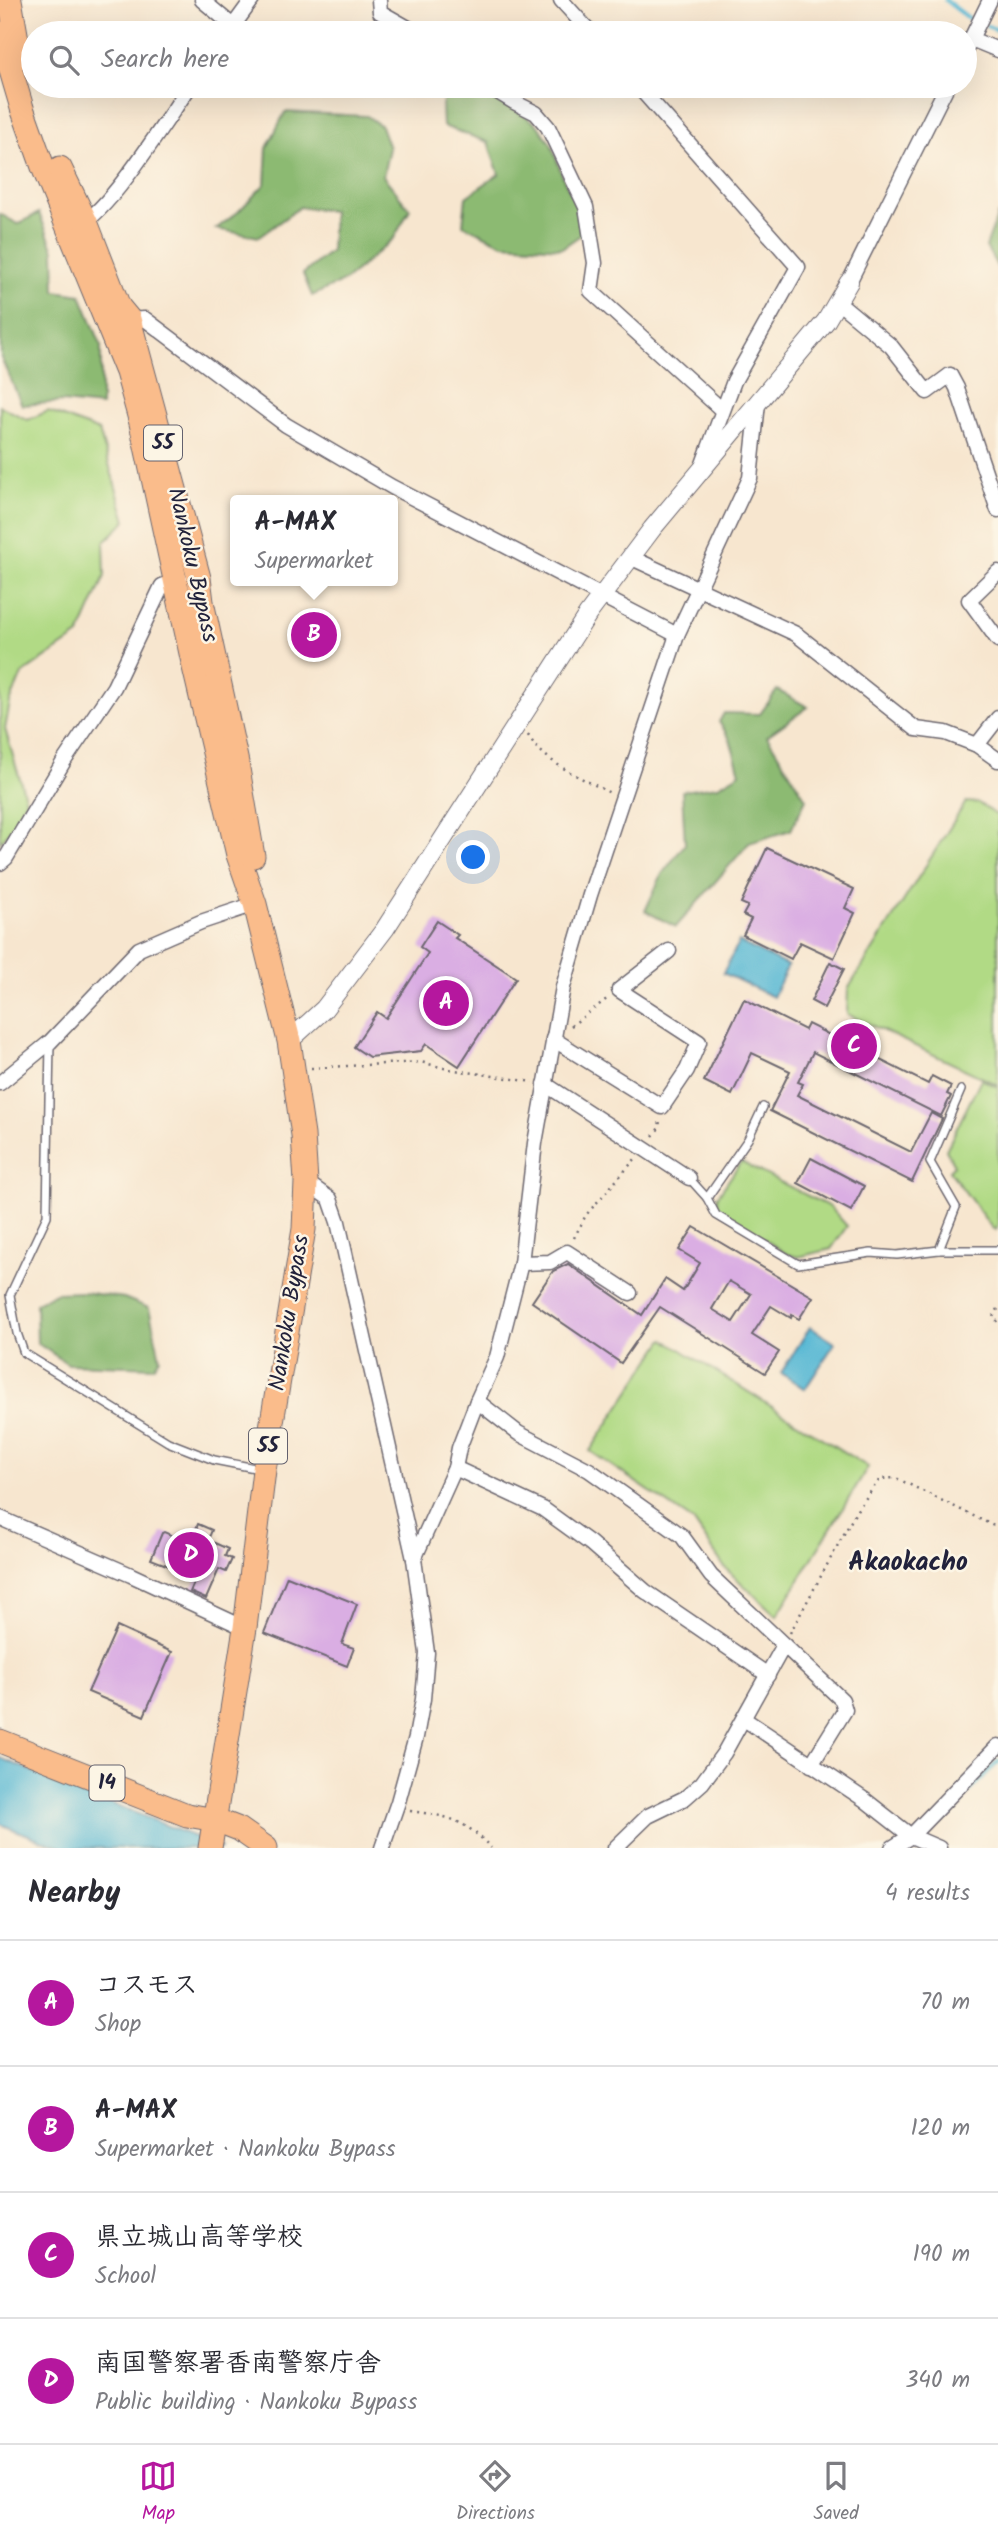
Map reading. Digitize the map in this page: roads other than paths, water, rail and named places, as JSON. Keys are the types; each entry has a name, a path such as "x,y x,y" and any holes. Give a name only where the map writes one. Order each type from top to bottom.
{"main road":[{"name":"Nankoku Bypass","path":"9,0 21,60"},
{"name":"Nankoku Bypass","path":"0,33 22,108 78,226 119,322 199,578 253,854 255,904"},
{"name":"Nankoku Bypass","path":"33,98 67,184 78,226"},
{"name":"Nankoku Bypass","path":"119,322 127,372 141,423 238,855 255,904 289,1041 303,1135 306,1182 304,1229 264,1470 244,1628 212,1835"},
{"name":"14","path":"0,1741 187,1815 212,1835"},
{"path":"212,1835 239,1829 265,1848"}],"street":[{"path":"202,0 222,21"},
{"path":"236,21 252,0"},
{"path":"379,0 380,12 396,21"},
{"path":"561,0 580,21"},
{"path":"977,22 985,2"},
{"path":"977,46 998,50"},
{"path":"78,226 123,181 182,98"},
{"path":"508,98 536,113 548,127 586,207 595,263 591,291 722,410"},
{"path":"649,98 798,267 734,381 700,472"},
{"path":"289,1041 324,1009 385,929 602,594 632,558 652,528 826,321 849,282 941,98"},
{"path":"838,302 891,346 927,392 950,375 957,388 998,510"},
{"path":"119,322 145,319 286,425 333,453 677,635"},
{"path":"414,1559 455,1468 459,1448 497,1357 521,1263 535,1143 563,987 677,635 750,478 758,403"},
{"path":"632,558 796,634 916,729 946,733 976,746 998,760"},
{"path":"998,572 969,600 998,640"},
{"path":"0,863 6,858 64,761 114,687 162,586 174,579 199,578"},
{"path":"976,746 998,718"},
{"path":"0,1083 50,1042 139,949 201,922 255,904"},
{"path":"553,1040 662,1107 687,1070 699,1042 619,990 669,951"},
{"path":"545,1084 689,1178"},
{"path":"306,1182 330,1199 338,1222 414,1559 427,1653 416,1737 382,1848"},
{"path":"521,1263 550,1262 567,1252 630,1293"},
{"path":"477,1401 518,1433 589,1470 681,1536 711,1576 842,1700 845,1710 811,1765"},
{"path":"455,1468 543,1509 590,1543 645,1591 768,1675"},
{"path":"0,1518 244,1628"},
{"path":"615,1848 648,1816 685,1798 702,1783 724,1754 784,1645"},
{"path":"744,1719 865,1800 911,1836 939,1848"},
{"path":"892,1848 911,1836 998,1746"}],"lane":[{"path":"50,1042 47,1216 10,1295 16,1333 24,1353 168,1442 214,1460 264,1470"},
{"path":"939,1250 956,1208 930,1162 961,1090"},
{"path":"707,1198 748,1139 763,1107"},
{"path":"689,1178 707,1198 716,1215 797,1264 871,1253 897,1255 939,1250 998,1250"}],"water":[{"path":"739,942 788,966 773,997 723,973"},
{"path":"810,1327 835,1343 805,1389 781,1373"},
{"path":"0,1758 222,1848 62,1848 0,1824"}],"waterway":[{"path":"945,0 971,20"},
{"path":"987,26 998,30"},
{"path":"912,1848 998,1762"}],"place":[{"name":"A-MAX","path":"314,635"},
{"name":"コスモス","path":"446,1003"},
{"name":"県立城山高等学校","path":"854,1046"},
{"name":"南国警察署香南警察庁舎","path":"191,1555"}],"district":[{"name":"Akaokacho","path":"908,1563"}]}
